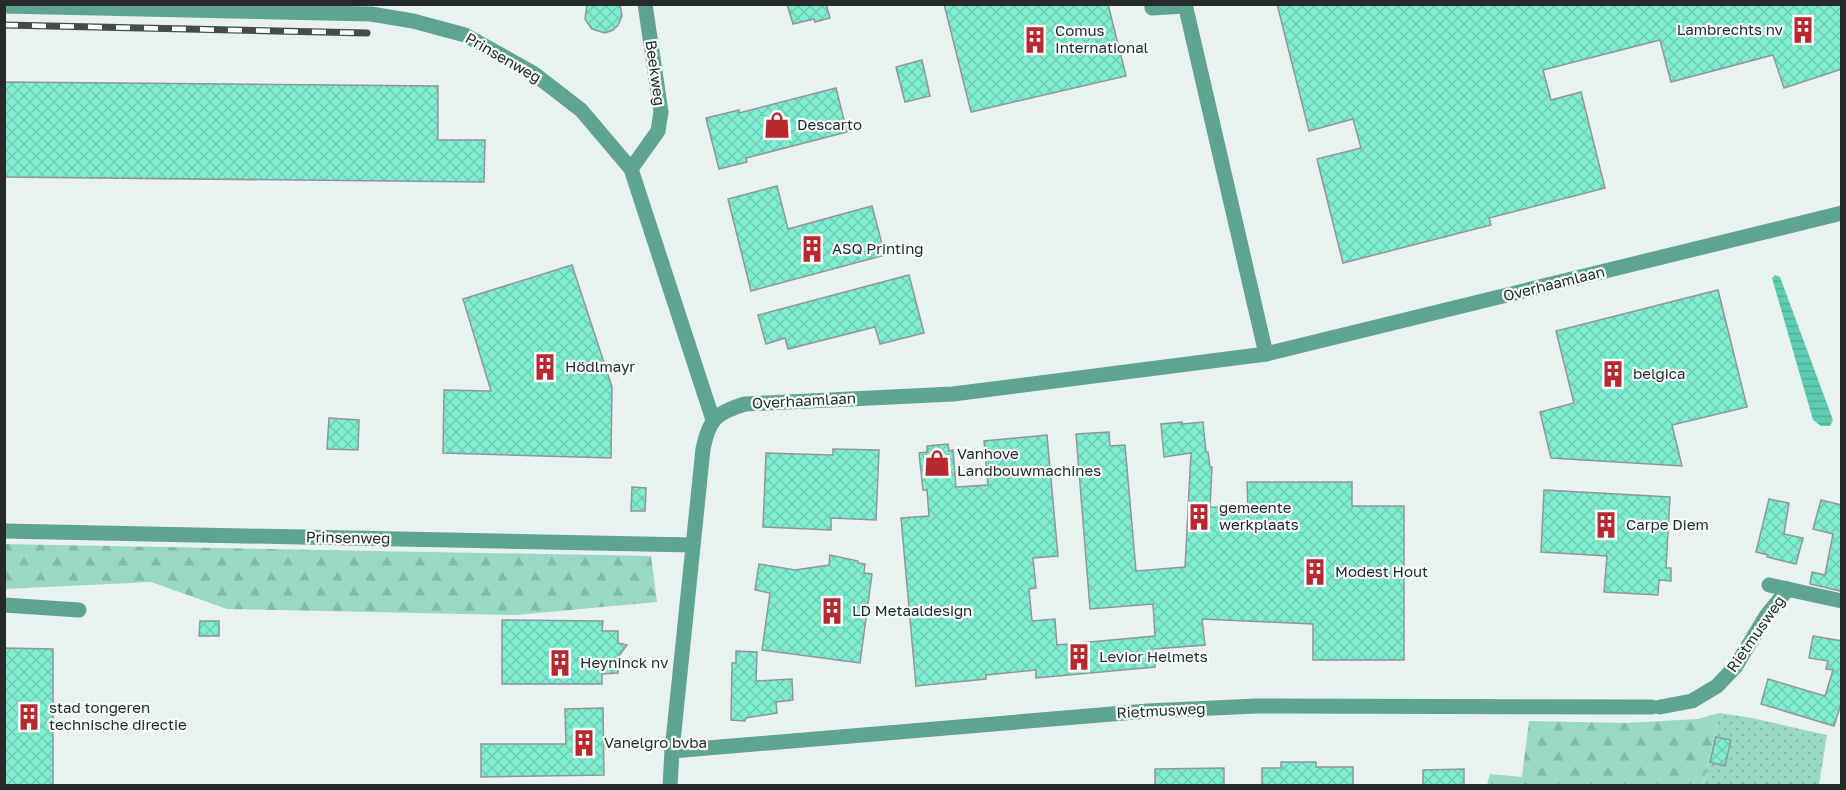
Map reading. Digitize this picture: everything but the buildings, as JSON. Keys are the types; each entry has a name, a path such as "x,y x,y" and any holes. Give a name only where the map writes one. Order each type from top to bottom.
{"street":[{"name":"Beekweg","path":"630,169 658,131 661,112 645,4"},
{"path":"1152,4 1152,8 1185,5 1266,354"},
{"name":"Prinsenweg","path":"4,6 371,14 413,21 465,35 534,73 581,111 630,169 713,420"},
{"name":"Overhaamlaan","path":"713,420 724,410 745,404 953,394 1266,354 1842,213"},
{"path":"670,786 703,450 706,433 713,420"},
{"name":"Prinsenweg","path":"4,531 692,545"},
{"name":"Rietmusweg","path":"1769,585 1842,601"},
{"name":"Rietmusweg","path":"672,751 1148,711 1232,707 1656,707 1692,701 1717,686 1736,666 1766,616 1788,589"},
{"path":"4,605 79,610"}],"green space":[{"path":"4,544 651,556 657,602 516,615 227,609 151,582 5,589"},
{"path":"1719,713 1827,735 1819,785 1703,786"},
{"path":"1719,713 1703,785 1487,785 1490,774 1522,777 1529,721 1624,723 1698,719"}],"shaded area":[{"path":"1775,275 1780,277 1833,420 1830,426 1821,426 1813,420 1772,278"}],"railway":[{"path":"4,25 367,33"}],"place":[{"name":"Lambrechts nv","path":"1803,30"},
{"name":"Comus International","path":"1035,40"},
{"name":"Descarto","path":"777,125"},
{"name":"ASQ Printing","path":"812,249"},
{"name":"Hödlmayr","path":"545,367"},
{"name":"belgica","path":"1613,374"},
{"name":"Vanhove Landbouwmachines","path":"937,463"},
{"name":"gemeente werkplaats","path":"1199,517"},
{"name":"Carpe Diem","path":"1606,525"},
{"name":"Modest Hout","path":"1315,572"},
{"name":"LD Metaaldesign","path":"832,611"},
{"name":"Levior Helmets","path":"1079,657"},
{"name":"Heyninck nv","path":"560,663"},
{"name":"stad tongeren technische directie","path":"29,717"},
{"name":"Vanelgro bvba","path":"584,743"}]}
